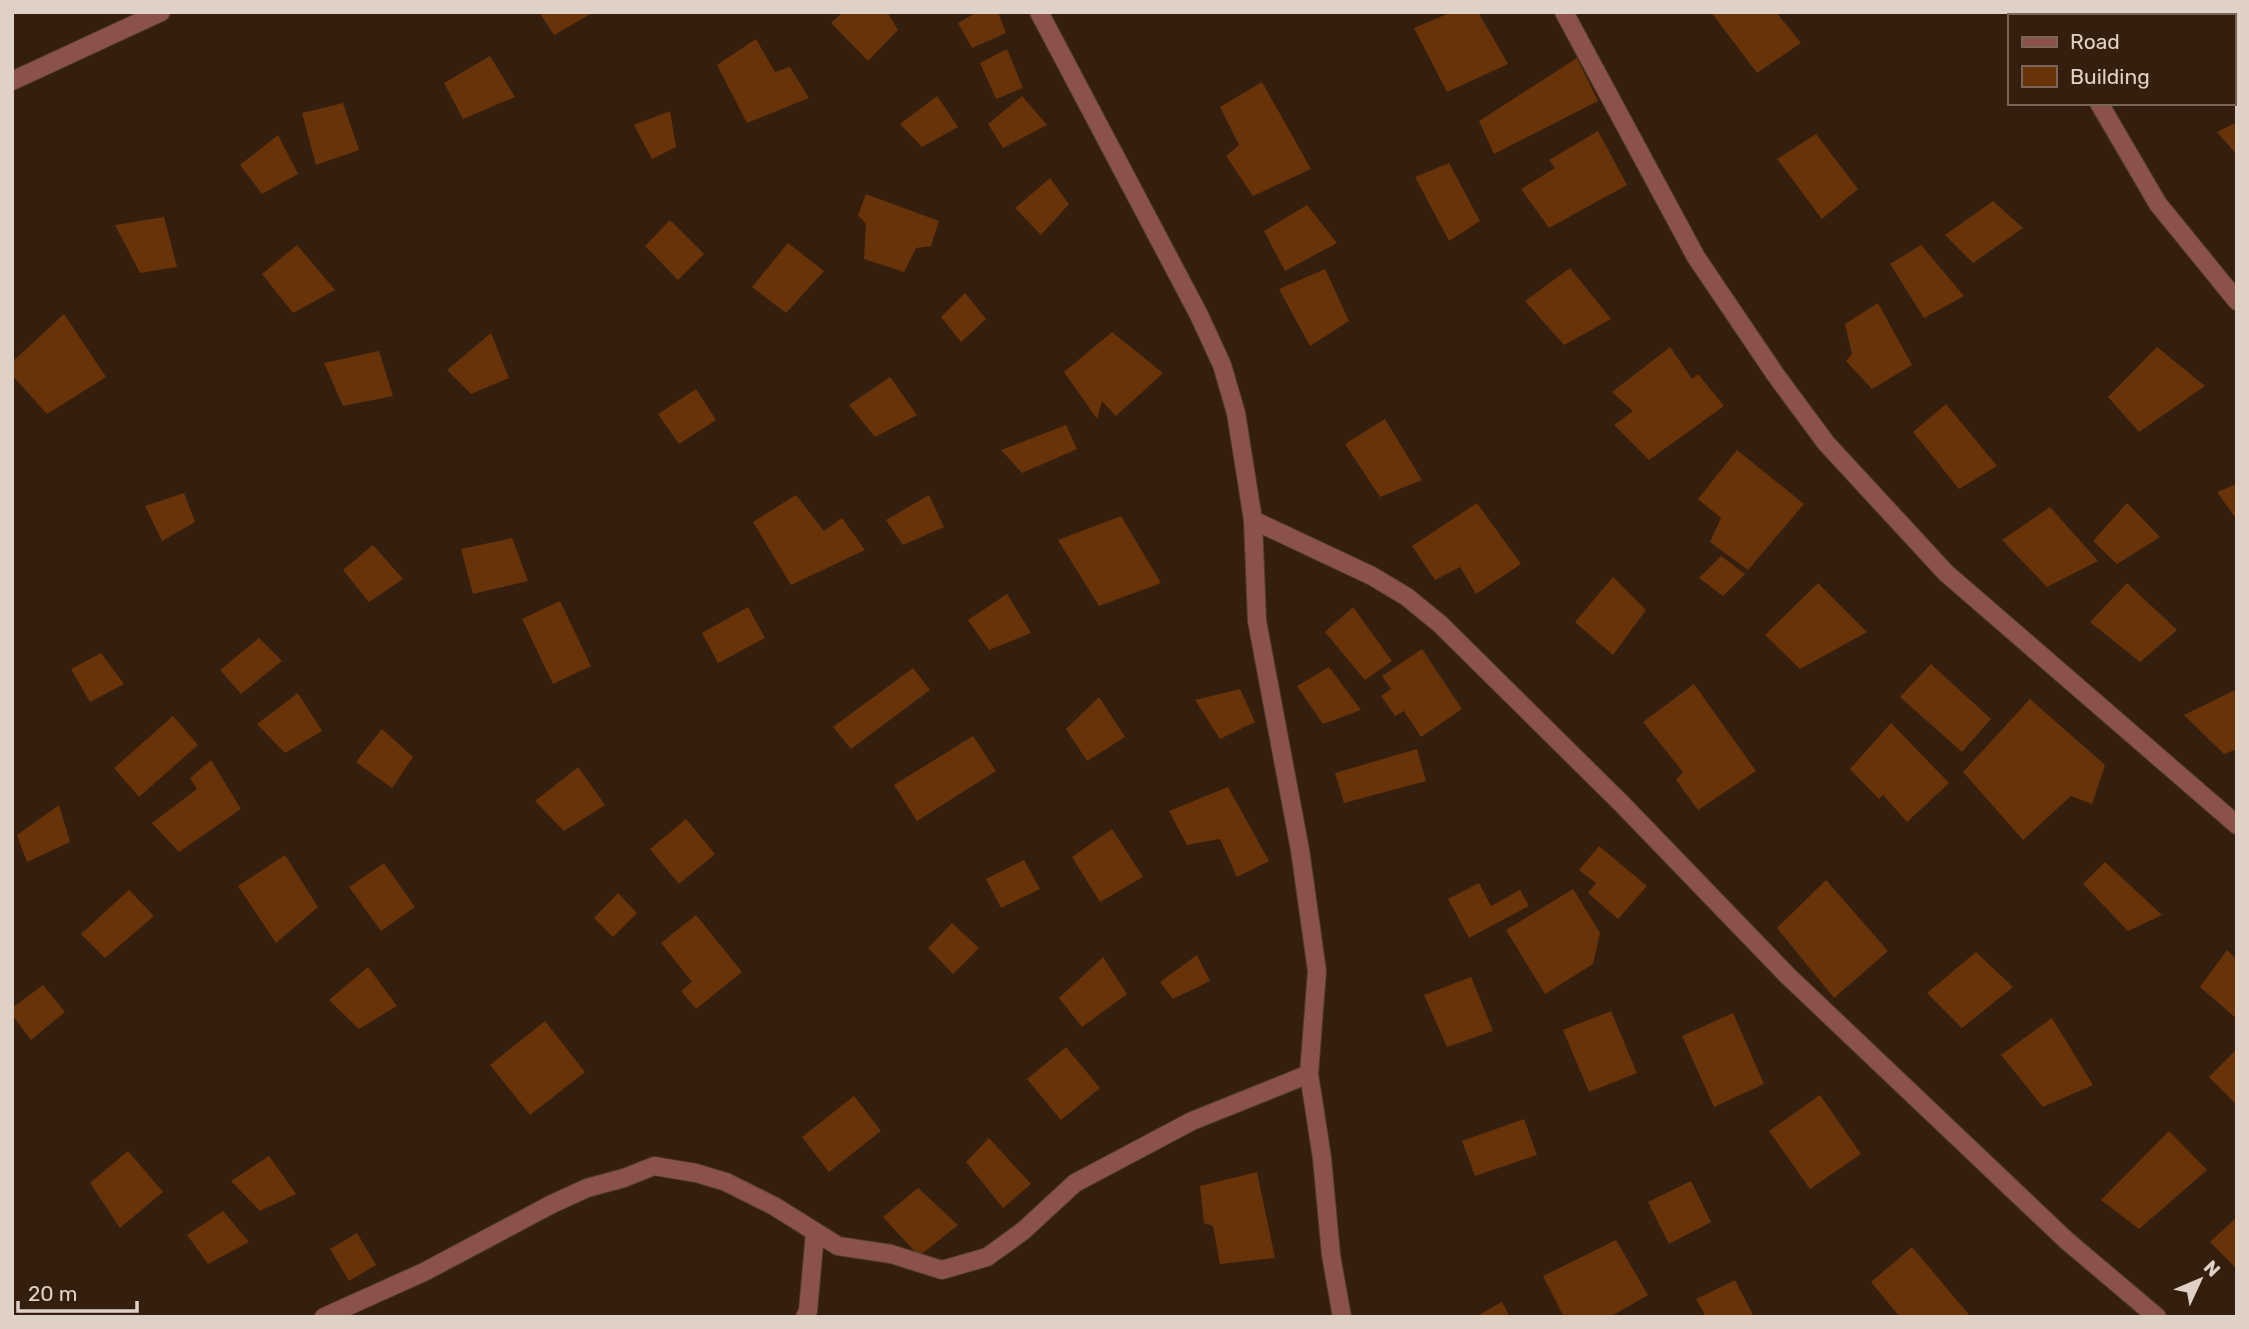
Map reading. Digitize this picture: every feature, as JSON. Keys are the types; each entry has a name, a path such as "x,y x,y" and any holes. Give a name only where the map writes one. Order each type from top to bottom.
{"street":[{"path":"12,81 161,12"},
{"path":"1038,12 1199,315 1222,365 1236,413 1254,520 1257,621 1300,850 1317,971 1310,1074 1322,1158 1331,1255 1342,1317"},
{"path":"1564,12 1696,257 1775,374 1826,443 1946,573 2237,825"},
{"path":"2100,105 2158,204 2237,301"},
{"path":"1254,520 1372,576 1407,597 1440,624 1622,804 1788,976 2066,1240 2157,1317"},
{"path":"324,1317 424,1272 575,1193 654,1166 696,1173 726,1182 774,1206 838,1247 891,1254 942,1270 987,1257 1023,1231 1075,1184 1192,1121 1310,1074"},
{"path":"805,1317 815,1233"}],"building":[{"path":"539,12 594,12 554,35"},
{"path":"843,12 887,12 898,30 868,61 831,23"},
{"path":"977,12 998,12 1006,33 972,48 958,23"},
{"path":"1452,12 1478,12 1508,64 1447,92 1414,28"},
{"path":"1711,12 1776,12 1801,43 1757,73"},
{"path":"2097,12 2168,14 2098,14"},
{"path":"2237,12 2237,47 2235,48 2235,14 2195,14"},
{"path":"756,39 775,72 790,67 809,98 747,123 717,65"},
{"path":"1007,49 1023,88 996,99 980,63"},
{"path":"490,56 515,97 463,119 444,83"},
{"path":"1577,58 1598,101 1494,154 1479,121"},
{"path":"1262,82 1311,169 1253,196 1226,156 1239,145 1220,107"},
{"path":"937,96 958,127 922,147 900,124"},
{"path":"1022,96 1047,125 1003,148 988,124"},
{"path":"343,103 359,150 316,165 302,113"},
{"path":"670,111 676,147 652,159 634,125"},
{"path":"2237,122 2237,155 2217,132"},
{"path":"1598,131 1627,185 1549,228 1521,189 1555,168 1549,160"},
{"path":"1816,134 1858,189 1822,219 1777,159"},
{"path":"278,135 298,174 262,194 240,165"},
{"path":"1449,163 1480,221 1449,241 1415,177"},
{"path":"1050,178 1069,204 1041,235 1015,208"},
{"path":"866,194 939,221 931,246 916,248 904,272 864,259 866,224 858,215"},
{"path":"1993,201 2023,228 1973,263 1945,235"},
{"path":"1307,205 1337,243 1285,271 1264,231"},
{"path":"164,217 177,267 140,273 115,225"},
{"path":"670,220 704,254 678,280 645,246"},
{"path":"788,243 824,271 786,313 752,287"},
{"path":"297,245 335,290 293,313 262,274"},
{"path":"1921,245 1964,296 1924,318 1890,264"},
{"path":"1570,268 1611,319 1564,345 1525,301"},
{"path":"1325,269 1349,321 1310,346 1279,289"},
{"path":"965,293 986,319 961,342 941,317"},
{"path":"1878,303 1912,365 1872,389 1846,361 1852,354 1845,324"},
{"path":"64,314 106,377 47,414 12,375 12,362"},
{"path":"1112,332 1163,373 1116,416 1102,401 1097,419 1064,372"},
{"path":"491,333 509,378 471,394 447,370"},
{"path":"1670,347 1692,379 1698,374 1724,406 1649,460 1614,425 1633,411 1612,392"},
{"path":"2157,347 2205,386 2139,432 2108,397"},
{"path":"379,351 393,396 343,406 324,363"},
{"path":"890,377 917,415 875,437 849,405"},
{"path":"696,389 716,420 679,444 658,414"},
{"path":"1946,404 1997,466 1959,489 1913,432"},
{"path":"1385,419 1422,480 1380,497 1345,444"},
{"path":"1066,425 1077,449 1022,473 1001,450"},
{"path":"1737,450 1804,504 1748,570 1710,542 1721,518 1698,499"},
{"path":"2237,484 2237,520 2217,492"},
{"path":"184,493 195,522 162,541 145,506"},
{"path":"796,495 824,531 842,518 865,550 791,585 753,522"},
{"path":"929,495 944,527 903,545 886,520"},
{"path":"1477,503 1521,564 1476,594 1460,567 1435,580 1412,546"},
{"path":"2127,503 2160,537 2117,564 2093,541"},
{"path":"2050,507 2098,561 2047,587 2002,540"},
{"path":"1121,516 1161,583 1099,606 1058,540"},
{"path":"512,538 528,581 473,594 461,549"},
{"path":"373,545 403,579 369,602 343,570"},
{"path":"1721,556 1745,574 1723,596 1699,578"},
{"path":"1613,577 1646,610 1613,655 1575,622"},
{"path":"1818,583 1867,632 1800,669 1765,635"},
{"path":"2127,583 2177,630 2140,662 2090,622"},
{"path":"1007,594 1031,633 989,650 968,620"},
{"path":"560,601 591,666 553,684 522,619"},
{"path":"748,607 765,638 718,663 702,633"},
{"path":"1353,607 1392,661 1365,680 1325,632"},
{"path":"259,638 282,661 241,694 220,670"},
{"path":"1422,649 1462,709 1421,737 1404,711 1395,716 1381,696 1391,689 1382,676"},
{"path":"101,653 124,684 90,702 71,669"},
{"path":"1931,664 1991,719 1962,752 1900,697"},
{"path":"1329,667 1361,710 1323,724 1297,686"},
{"path":"913,668 930,690 851,749 833,727"},
{"path":"1694,684 1756,771 1698,810 1676,780 1683,772 1643,722"},
{"path":"1240,689 1255,722 1220,739 1195,700"},
{"path":"2237,689 2237,749 2224,754 2184,715"},
{"path":"298,693 322,731 285,753 257,724"},
{"path":"1099,697 1125,737 1087,761 1066,729"},
{"path":"2030,699 2105,765 2092,804 2071,796 2023,840 1963,772"},
{"path":"173,716 198,745 139,797 114,768"},
{"path":"1891,723 1949,783 1907,822 1883,795 1879,799 1850,769"},
{"path":"382,729 413,757 392,788 356,762"},
{"path":"973,736 996,771 917,821 894,785"},
{"path":"1417,749 1426,781 1344,803 1335,773"},
{"path":"211,760 241,809 179,852 152,823 197,789 190,778"},
{"path":"578,767 605,805 564,831 535,801"},
{"path":"1228,787 1269,861 1237,877 1220,839 1187,845 1169,811"},
{"path":"59,805 70,842 27,862 17,835"},
{"path":"686,819 715,854 679,884 650,849"},
{"path":"1112,829 1143,877 1100,902 1072,857"},
{"path":"1599,846 1647,886 1618,919 1588,893 1596,883 1579,870"},
{"path":"285,855 318,907 276,943 238,886"},
{"path":"1024,860 1040,889 1001,908 986,879"},
{"path":"2105,862 2162,915 2128,931 2083,884"},
{"path":"384,863 415,907 381,931 349,887"},
{"path":"1826,880 1888,951 1834,998 1777,928"},
{"path":"1479,883 1491,906 1520,890 1529,906 1469,938 1448,899"},
{"path":"1573,889 1600,933 1593,964 1545,994 1506,930"},
{"path":"129,890 154,916 105,958 81,934"},
{"path":"618,893 637,913 613,937 594,918"},
{"path":"696,915 742,972 696,1009 681,991 692,982 661,943"},
{"path":"952,923 979,948 953,974 928,948"},
{"path":"2227,950 2237,960 2237,1019 2200,987"},
{"path":"1976,952 2013,987 1962,1028 1927,993"},
{"path":"1197,955 1210,981 1173,999 1160,982"},
{"path":"1103,957 1127,994 1082,1027 1059,998"},
{"path":"368,967 397,1006 359,1029 329,1000"},
{"path":"1471,977 1493,1031 1447,1047 1424,995"},
{"path":"43,985 65,1012 31,1040 12,1015 12,1008"},
{"path":"1611,1011 1637,1073 1589,1092 1563,1030"},
{"path":"1733,1013 1764,1084 1714,1107 1682,1036"},
{"path":"2052,1018 2093,1085 2043,1107 2001,1055"},
{"path":"545,1021 585,1072 530,1115 490,1065"},
{"path":"1066,1047 1100,1088 1061,1120 1027,1079"},
{"path":"2237,1049 2237,1105 2209,1077"},
{"path":"1820,1095 1861,1154 1810,1189 1769,1131"},
{"path":"854,1096 881,1131 829,1172 802,1137"},
{"path":"1524,1119 1537,1155 1475,1176 1462,1141"},
{"path":"2169,1131 2207,1170 2139,1229 2101,1200"},
{"path":"989,1138 1031,1184 1003,1208 966,1162"},
{"path":"128,1151 163,1192 120,1228 90,1183"},
{"path":"269,1156 296,1194 260,1211 231,1181"},
{"path":"1257,1172 1275,1258 1220,1264 1213,1226 1204,1223 1200,1186"},
{"path":"1691,1181 1711,1222 1669,1244 1648,1202"},
{"path":"918,1188 958,1225 919,1256 883,1217"},
{"path":"223,1211 249,1242 208,1264 187,1235"},
{"path":"2237,1217 2237,1269 2210,1242"},
{"path":"357,1233 376,1265 349,1281 330,1249"},
{"path":"1616,1240 1648,1295 1610,1317 1564,1317 1543,1276"},
{"path":"1912,1247 1971,1317 1900,1317 1871,1282"},
{"path":"1735,1280 1754,1317 1706,1317 1696,1299"},
{"path":"1502,1302 1510,1317 1475,1317"}]}
